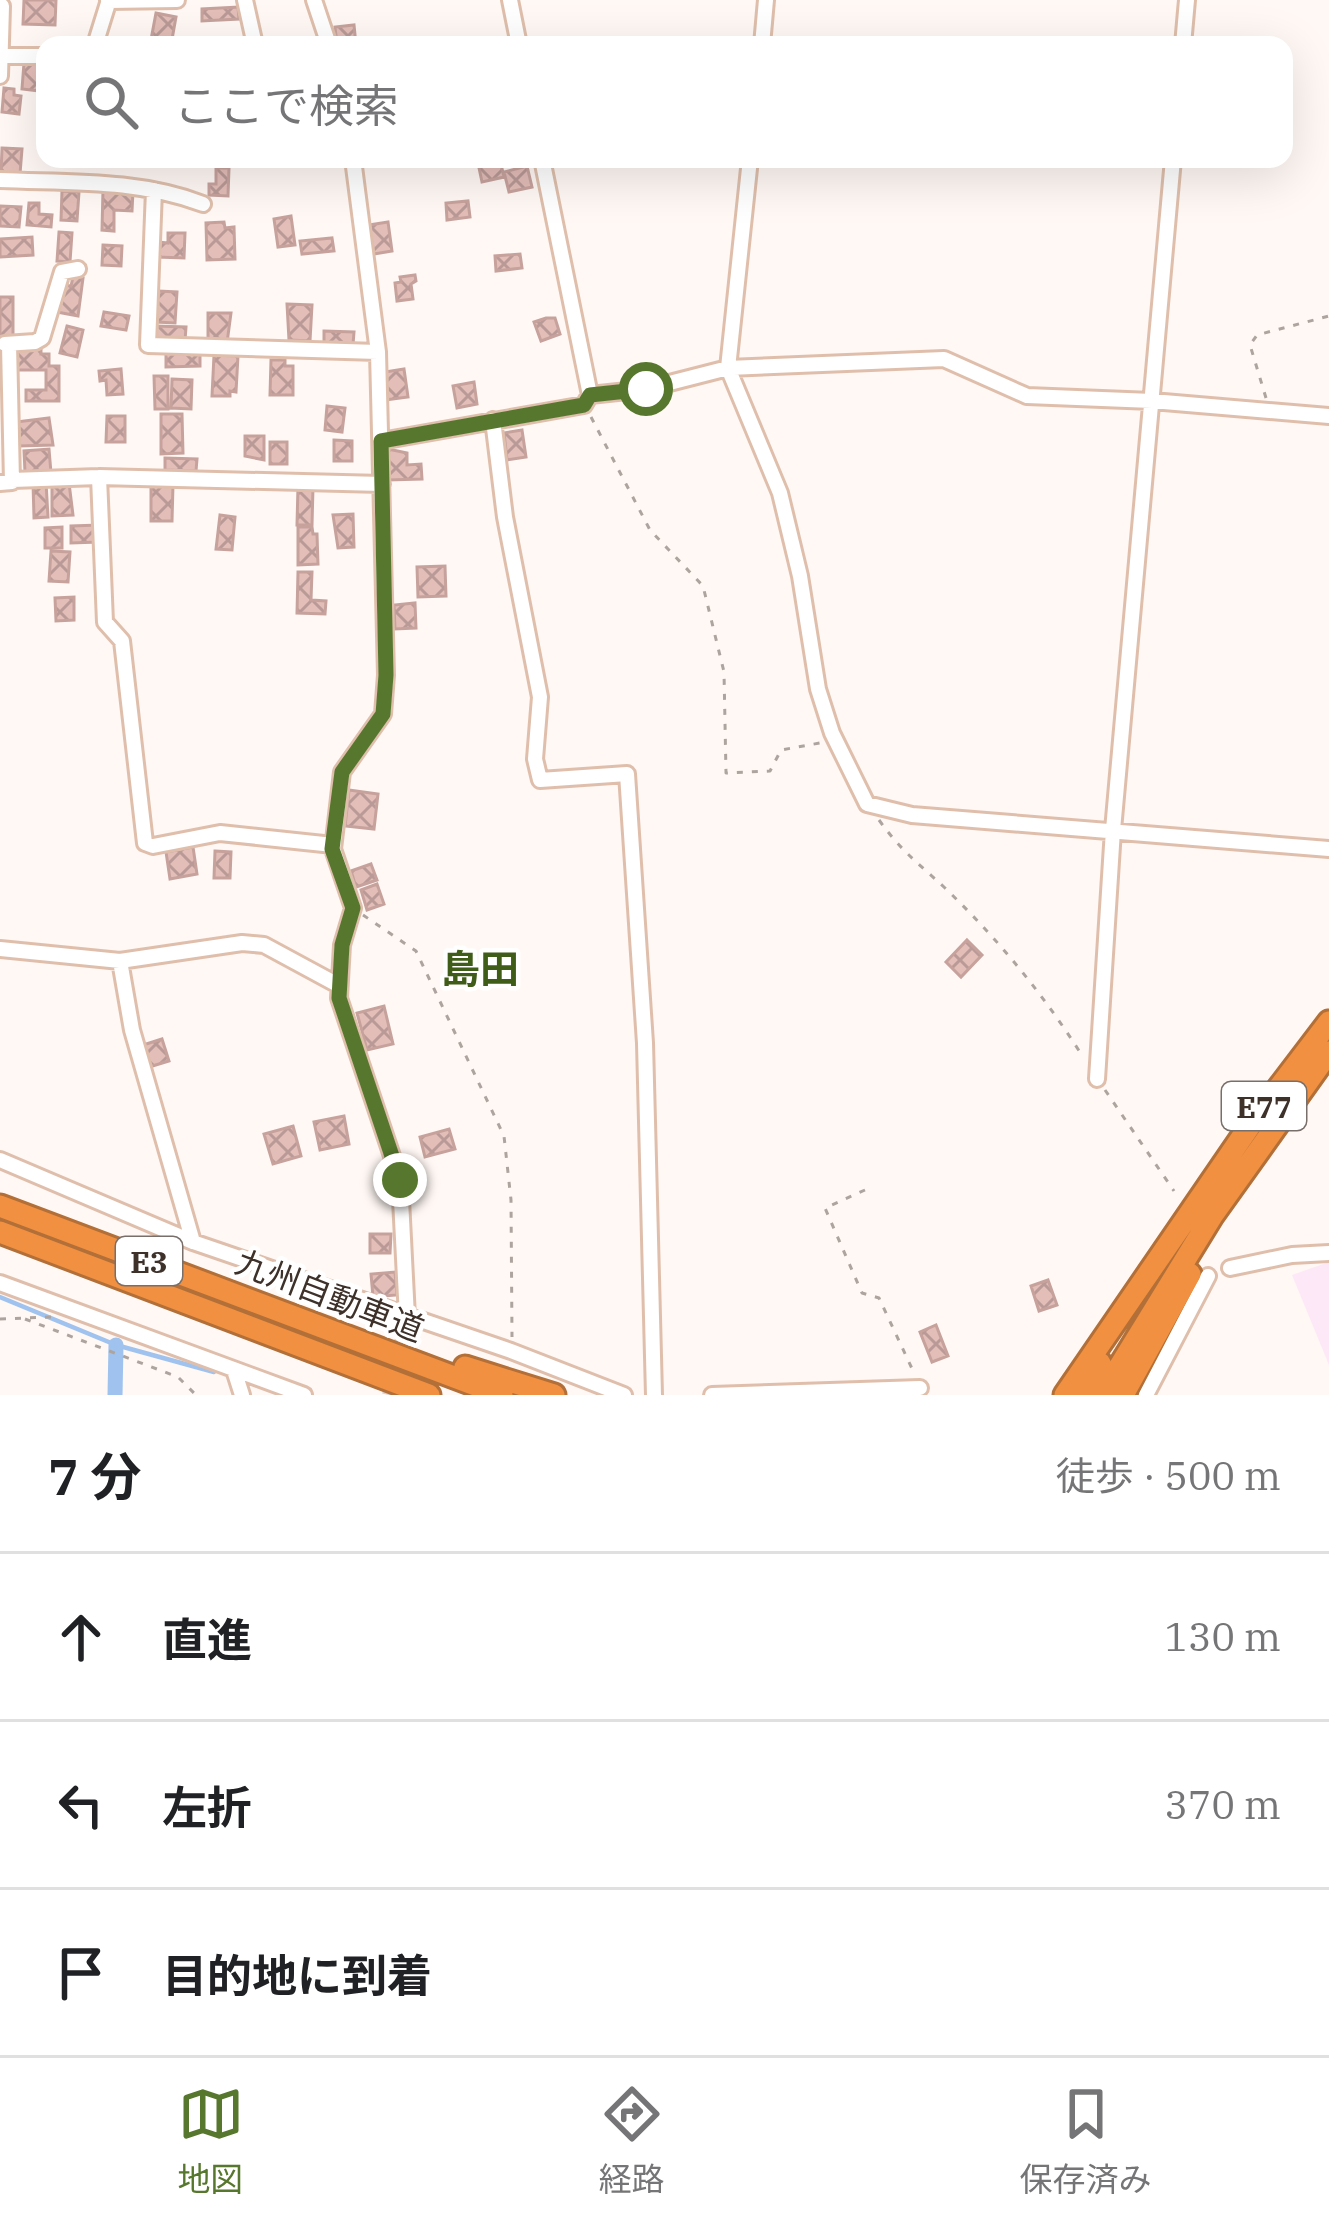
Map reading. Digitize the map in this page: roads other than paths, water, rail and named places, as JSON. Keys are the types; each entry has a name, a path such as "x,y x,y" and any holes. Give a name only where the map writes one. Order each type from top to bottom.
{"highway":[{"name":"E77","path":"1203,1193 1329,1022"},
{"name":"E77","path":"1267,1137 1329,1052"},
{"path":"1102,1395 1158,1299 1267,1137"},
{"path":"1123,1395 1267,1137"},
{"path":"1065,1395 1203,1193"},
{"path":"1083,1395 1203,1193"},
{"name":"九州自動車道","path":"0,1206 502,1395"},
{"name":"九州自動車道","path":"0,1232 429,1395"},
{"path":"153,1290 387,1395"},
{"path":"298,1318 554,1395"}],"street":[{"path":"97,36 108,0 177,0"},
{"path":"245,0 252,36"},
{"path":"314,0 326,36"},
{"path":"510,0 517,36"},
{"path":"763,36 766,0"},
{"path":"1185,36 1187,0"},
{"path":"0,76 2,6"},
{"path":"1,56 36,56"},
{"path":"353,168 378,352 383,714 342,772 333,845 353,908 342,945 338,985 400,1180 406,1323"},
{"path":"544,168 587,400"},
{"path":"749,168 728,368 780,493 800,576 818,688 836,740 867,804 913,815 1329,849"},
{"path":"1097,1079 1113,830 1173,168"},
{"path":"0,180 123,184 203,204"},
{"path":"154,190 148,345 378,352"},
{"path":"78,269 62,272 41,338 35,343 4,344 6,482 99,477 382,484"},
{"path":"381,441 646,389 728,368 944,358 1027,396 1329,416"},
{"path":"493,420 505,517 540,697 535,759 540,780 627,774 645,1043 654,1395"},
{"path":"99,477 105,622 122,641 145,843 152,846 220,833 333,845"},
{"path":"0,949 120,961 242,943 264,945 338,985"},
{"path":"120,961 132,1030 194,1242"},
{"path":"0,1160 194,1242 406,1323 511,1351 624,1395"},
{"path":"1230,1268 1329,1253"},
{"path":"1146,1395 1208,1276"},
{"path":"0,1283 304,1395"},
{"path":"234,1370 242,1395"},
{"path":"712,1395 920,1388"}],"waterway":[{"path":"0,1297 116,1345 214,1372"},
{"path":"115,1395 116,1345"}],"tunnel":[{"path":"389,1395 404,1329"}],"district":[{"name":"島田","path":"480,968"}]}
